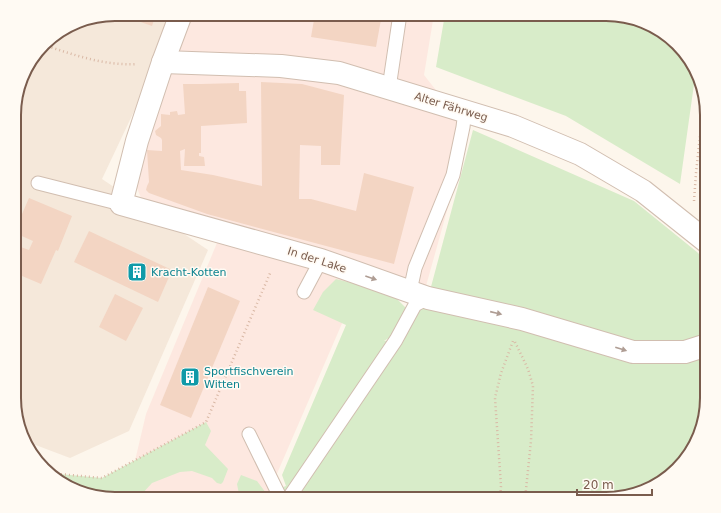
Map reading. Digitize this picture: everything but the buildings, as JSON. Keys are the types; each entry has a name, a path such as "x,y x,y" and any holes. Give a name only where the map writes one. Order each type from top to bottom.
{"street":[{"path":"121,204 136,140 178,21"},
{"name":"Alter Fährweg","path":"163,62 281,66 339,73 513,126 580,154 643,191 700,236"},
{"name":"In der Lake","path":"121,204 321,260 419,295 522,319 633,352 685,352 700,347"}],"lane":[{"path":"389,88 399,21"},
{"path":"293,492 396,340 415,304 419,295 415,268 452,175 463,127 465,111"},
{"path":"38,184 121,204"},
{"path":"304,292 321,260"},
{"path":"249,434 278,492"}],"path":[{"path":"50,47 92,60 125,65"},
{"path":"686,225 694,211 700,136"},
{"path":"60,474 102,478 206,422 281,249"},
{"path":"501,492 495,398 514,340 528,369 533,386 531,441 526,492"}],"shaded area":[{"path":"177,21 102,179 208,250 129,431 70,458 34,444 24,422 21,404 21,115 23,97 28,79 44,53 53,44 74,31 85,26 103,22"},
{"path":"189,21 433,21 424,75 469,132 426,286 366,268 269,492 128,492 146,414 224,226 143,203 131,173"}],"green space":[{"path":"444,21 612,21 642,28 663,40 681,58 694,83 680,184 566,116 436,67"},
{"path":"473,130 634,201 700,255 700,404 693,434 681,455 663,473 636,487 612,492 269,492 286,486 282,475 346,325 313,310 323,292 336,279 391,293 406,308 392,336 384,341 396,340 428,298"},
{"path":"206,422 211,431 205,445 228,469 221,484 217,483 212,478 192,471 180,472 152,483 144,492 109,492 97,490 85,487 60,474 102,478"},
{"path":"241,475 257,481 265,492 239,492 237,484"}],"place":[{"name":"Kracht-Kotten","path":"137,272"},
{"name":"Sportfischverein Witten","path":"190,377"}]}
